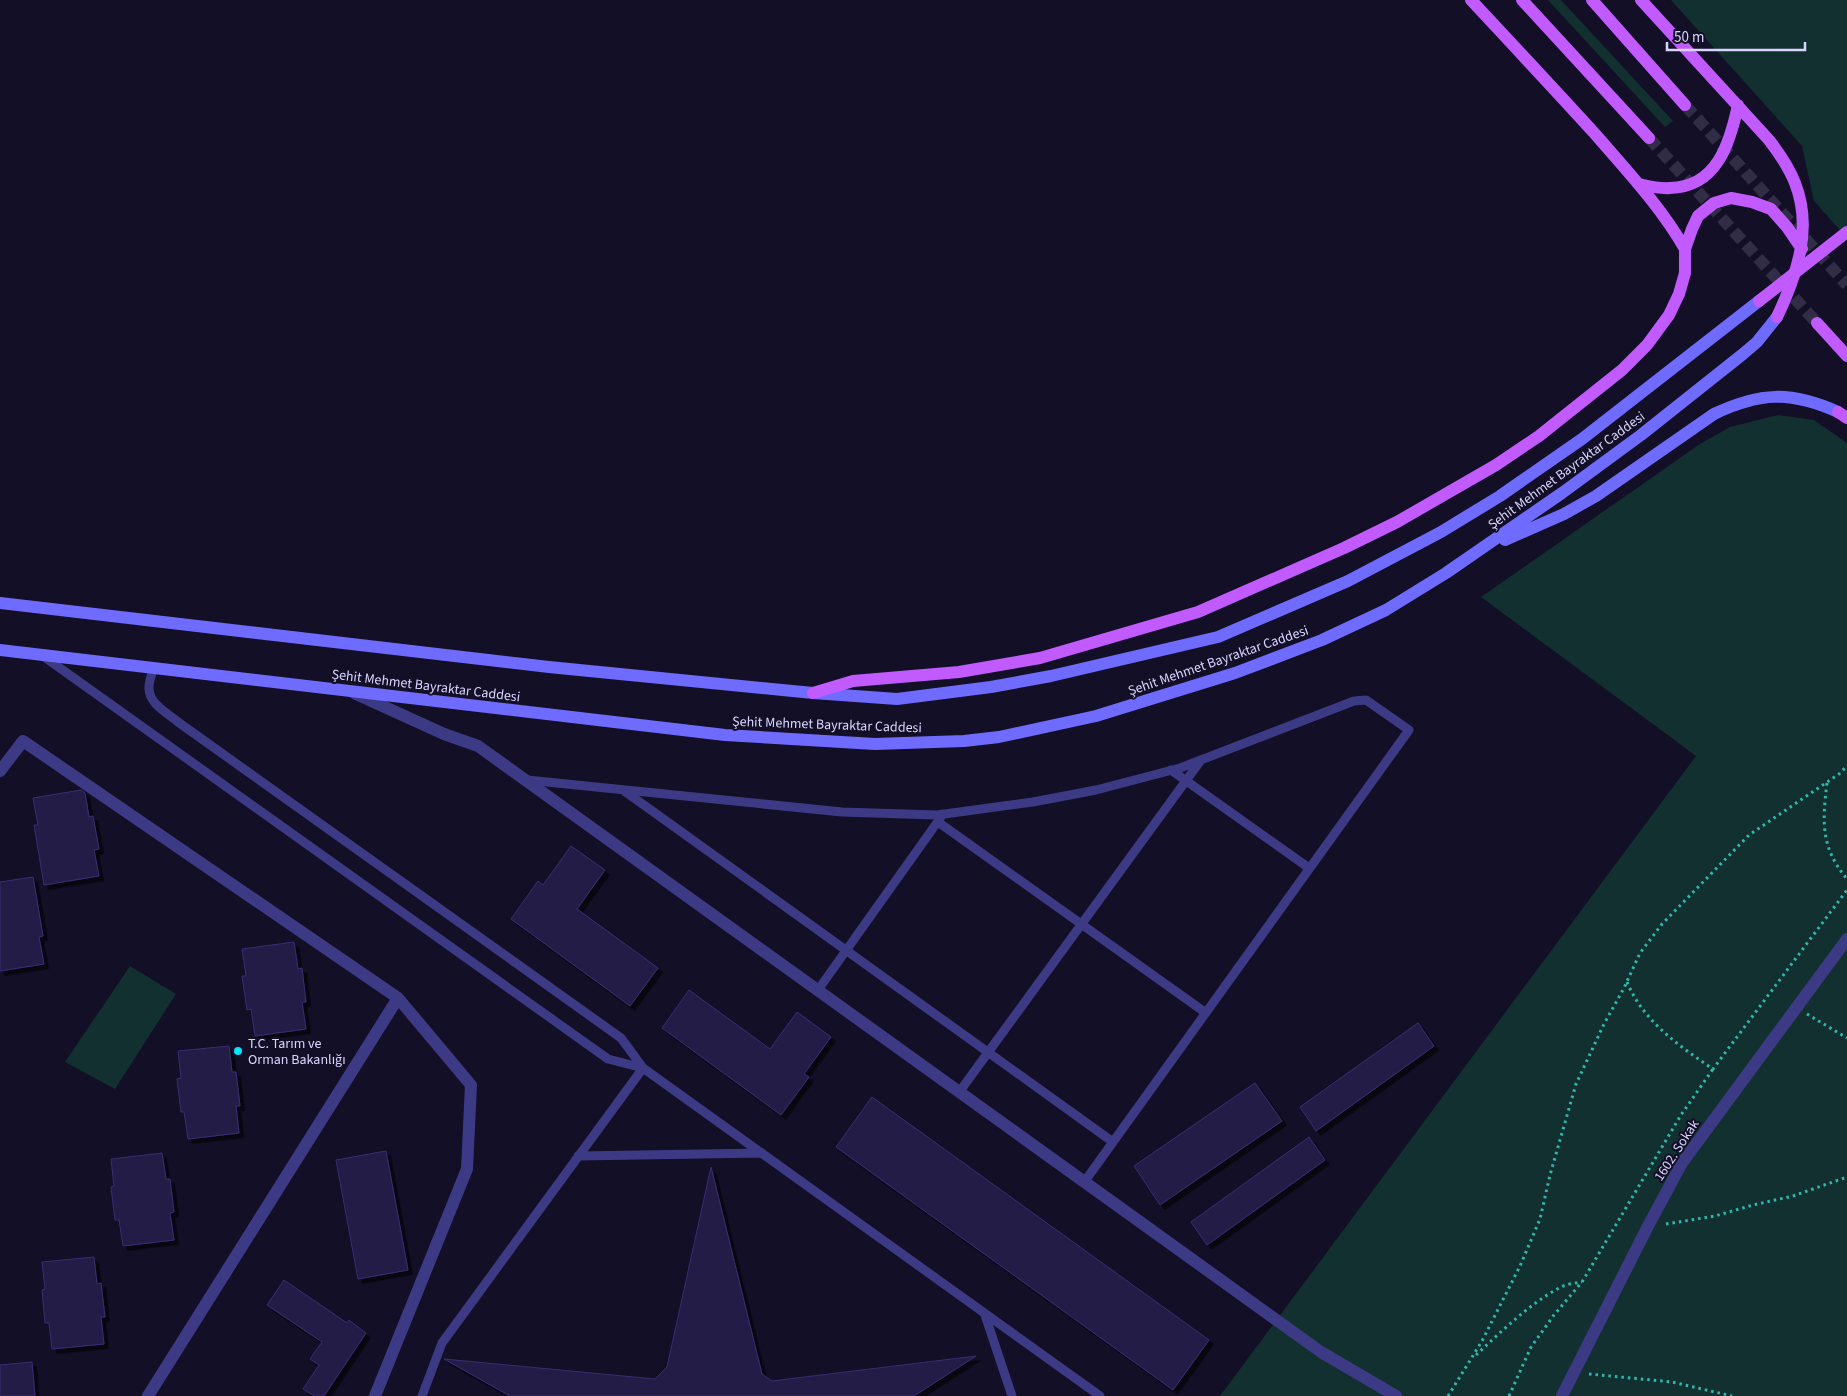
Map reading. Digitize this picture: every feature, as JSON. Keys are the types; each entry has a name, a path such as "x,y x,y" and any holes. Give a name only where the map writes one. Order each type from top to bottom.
{"main road":[{"path":"1471,0 1547,80 1638,184 1686,249"},
{"path":"1522,0 1649,138"},
{"path":"1592,0 1686,105"},
{"path":"1641,0 1738,105 1784,160 1795,182 1801,201 1803,219 1802,249"},
{"path":"1638,184 1669,188 1684,186 1699,180 1720,160 1729,142 1738,105"},
{"path":"813,693 853,681 959,672 1040,658 1198,612 1344,548 1397,522 1496,465 1546,430 1622,370 1647,345 1669,315 1679,294 1685,274 1686,249 1698,216 1714,203 1732,198 1752,202 1771,209 1787,227 1802,249"},
{"name":"Şehit Mehmet Bayraktar Caddesi","path":"0,603 548,667 813,693 898,699 991,687 1051,676 1218,637 1348,581 1466,518 1582,439 1847,232"},
{"name":"Şehit Mehmet Bayraktar Caddesi","path":"0,650 725,735 875,744 964,741 1030,731 1096,716 1236,673 1360,624 1416,592 1477,553 1602,464 1736,361 1757,342 1778,317 1793,282 1802,249"},
{"path":"1817,323 1847,356"},
{"path":"1477,553 1564,514 1588,501 1714,414 1731,406 1754,400 1794,397 1814,402 1842,415"}],"street":[{"path":"351,692 444,734 478,746 1321,1352 1396,1396"},
{"path":"0,770 23,741 398,998 471,1085 467,1169 374,1396"},
{"name":"1602. Sokak","path":"1562,1396 1648,1226 1682,1164 1847,939"},
{"path":"148,1396 398,998"}],"lane":[{"path":"41,655 608,1059 643,1068"},
{"path":"154,667 149,686 151,696 171,717 621,1038 643,1068 1100,1396"},
{"path":"525,780 842,812 891,815 943,814 1078,794 1171,770 1202,760 1354,701 1366,700 1409,730 1085,1181"},
{"path":"960,1091 1202,760"},
{"path":"1171,770 1309,868"},
{"path":"622,790 1113,1142"},
{"path":"818,990 943,814"},
{"path":"938,822 1206,1013"},
{"path":"422,1396 442,1343 643,1068"},
{"path":"578,1156 762,1153"},
{"path":"986,1315 1012,1396"}],"path":[{"path":"1448,1396 1472,1359 1503,1302 1540,1219 1550,1175 1576,1084 1640,954 1657,931 1698,886 1749,835 1827,783 1847,766"},
{"path":"1827,783 1825,836 1828,850 1837,868 1847,880"},
{"path":"1509,1396 1530,1347 1582,1282 1681,1115 1713,1069 1847,890"},
{"path":"1627,982 1633,998 1654,1024 1713,1069"},
{"path":"1797,1006 1818,1022 1847,1038"},
{"path":"1648,1226 1715,1216 1793,1196 1847,1177"},
{"path":"1472,1359 1521,1315 1544,1298 1561,1287 1582,1282"},
{"path":"1574,1372 1672,1382 1732,1396"}],"green space":[{"path":"1548,0 1561,0 1673,121 1665,127"},
{"path":"1671,0 1847,0 1847,238 1814,201 1802,146"},
{"path":"1778,415 1814,420 1847,443 1847,1396 1220,1396 1696,756 1481,597 1700,444 1730,427"},
{"path":"130,966 176,994 115,1089 65,1062"}],"building":[{"path":"81,790 85,793 89,817 93,816 99,849 94,850 99,876 44,885 34,825 38,825 33,798"},
{"path":"571,846 605,870 577,909 658,968 630,1006 511,919 538,881 543,885"},
{"path":"33,877 43,936 39,937 44,964 0,971 0,882"},
{"path":"294,942 298,969 302,968 306,1002 302,1002 306,1029 255,1036 251,1009 247,1010 242,976 246,976 242,949"},
{"path":"689,990 770,1049 797,1012 831,1037 804,1074 809,1077 781,1115 662,1028"},
{"path":"1418,1023 1434,1046 1316,1131 1300,1107"},
{"path":"229,1046 232,1072 236,1072 240,1106 236,1106 239,1133 188,1139 184,1112 181,1112 177,1079 181,1078 178,1051"},
{"path":"1255,1083 1282,1121 1160,1205 1134,1166"},
{"path":"872,1097 1209,1340 1173,1390 836,1147"},
{"path":"1309,1137 1325,1160 1207,1245 1191,1222"},
{"path":"386,1151 408,1270 358,1279 336,1160"},
{"path":"162,1153 166,1179 170,1179 174,1212 170,1213 174,1240 123,1246 119,1220 115,1220 111,1187 114,1186 111,1159"},
{"path":"711,1167 762,1374 772,1381 976,1356 914,1396 510,1396 444,1359 655,1379 667,1367"},
{"path":"94,1257 97,1284 101,1283 105,1317 101,1317 104,1344 52,1349 49,1323 45,1323 42,1290 45,1289 42,1262"},
{"path":"284,1280 347,1323 349,1320 366,1333 324,1396 314,1396 303,1389 319,1365 310,1359 322,1342 267,1305"},
{"path":"32,1362 35,1396 0,1396 0,1365"}],"tunnel":[{"path":"1685,105 1847,285"},
{"path":"1649,138 1817,323"}],"place":[{"name":"T.C. Tarım ve Orman Bakanlığı","path":"238,1051"}]}
